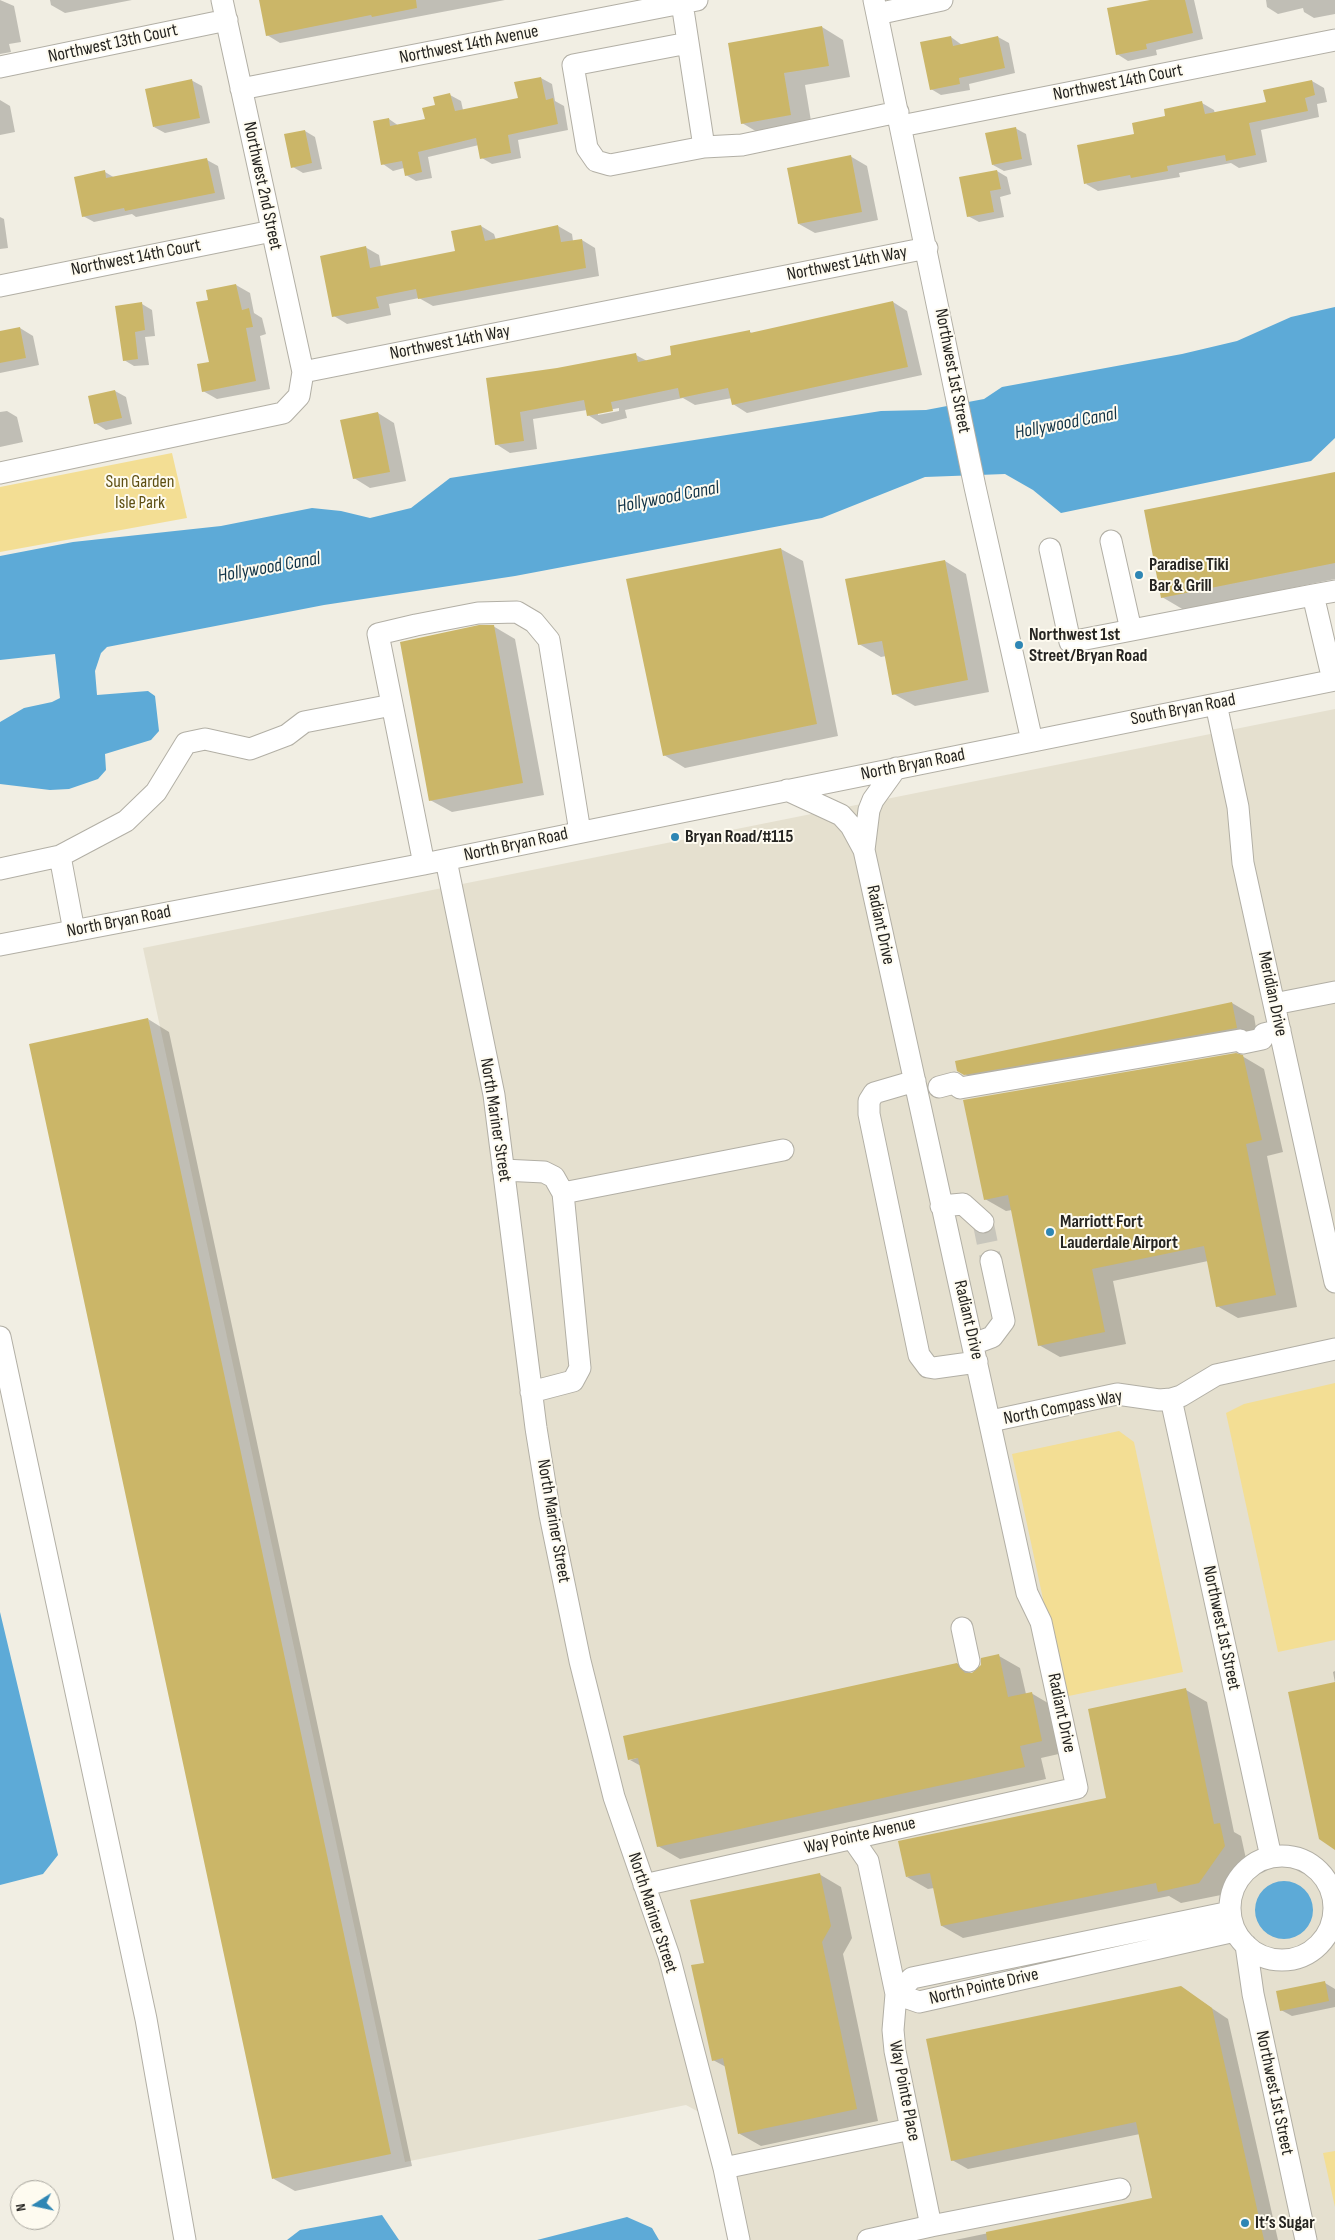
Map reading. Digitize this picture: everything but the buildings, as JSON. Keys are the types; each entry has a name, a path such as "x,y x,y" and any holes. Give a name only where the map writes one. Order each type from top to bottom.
{"street":[{"path":"876,7 942,0"},
{"path":"689,1 688,43 704,147"},
{"name":"Northwest 14th Avenue","path":"241,89 689,1"},
{"name":"Northwest 1st Street","path":"876,7 958,397 975,487 1032,741"},
{"name":"Northwest 2nd Street","path":"225,10 303,372"},
{"name":"Northwest 13th Court","path":"0,67 225,10"},
{"name":"Northwest 14th Court","path":"688,43 573,65 587,148 596,161 610,165 704,147 742,145 899,119 1335,40"},
{"name":"Northwest 14th Court","path":"0,286 272,231"},
{"name":"Northwest 14th Way","path":"303,372 927,248"},
{"path":"0,472 283,413 299,396 303,372"},
{"path":"1111,541 1131,630"},
{"path":"1050,548 1070,642 1335,591"},
{"path":"1312,595 1334,680"},
{"path":"424,864 378,634 478,613 517,612 534,622 549,640 580,832"},
{"name":"South Bryan Road","path":"1032,741 1334,680"},
{"name":"Meridian Drive","path":"1216,704 1238,807 1243,864 1274,1004 1272,1032 1335,1282"},
{"path":"0,869 60,856 126,821 156,792 186,743 205,739 250,749 287,735 304,722 392,706"},
{"name":"North Bryan Road","path":"0,945 446,860 1032,741"},
{"name":"Radiant Drive","path":"864,850 869,810 873,800 896,768"},
{"name":"Radiant Drive","path":"787,790 841,816 852,826 864,850 927,1090 942,1206 991,1422 1027,1593 1041,1622 1077,1788"},
{"path":"60,856 74,931"},
{"name":"North Mariner Street","path":"446,860 494,1095 531,1392 550,1515 580,1661 614,1798 668,1956 724,2168 739,2240"},
{"path":"1274,1004 1335,992"},
{"path":"991,1261 1004,1321 992,1337 975,1353 934,1368 928,1367 919,1355 869,1114 868,1101 874,1093 927,1090 942,1097 957,1094 960,1088 1240,1040 1243,1034 1260,1031 1272,1032"},
{"path":"563,1193 783,1150"},
{"path":"503,1170 544,1172 554,1177 563,1193 580,1368 573,1381 531,1392"},
{"path":"942,1206 963,1204 983,1222"},
{"path":"0,1337 146,2019 186,2240"},
{"name":"North Compass Way","path":"991,1422 1117,1394 1159,1400 1171,1399 1181,1396 1216,1375 1335,1349"},
{"name":"Northwest 1st Street","path":"1171,1399 1271,1857"},
{"path":"962,1628 969,1661"},
{"name":"Way Pointe Avenue","path":"644,1885 1077,1788"},
{"name":"Way Pointe Place","path":"852,1838 868,1861 896,1994 893,2030 931,2226"},
{"path":"1286,1856 1300,1859 1313,1866 1333,1888 1333,1923 1321,1943 1308,1953 1292,1959 1275,1960 1259,1955 1237,1929 1232,1897 1241,1877 1258,1862 1271,1857 1286,1856"},
{"name":"Northwest 1st Street","path":"1237,1929 1253,1994 1306,2240"},
{"name":"North Pointe Drive","path":"896,1994 912,1978 1237,1929"},
{"path":"724,2168 911,2129"},
{"path":"868,2240 1120,2189"}],"shaded area":[{"path":"1335,709 1335,2240 728,2240 708,2117 686,2105 405,2162 143,948"}],"green space":[{"name":"Sun Garden Isle Park","path":"172,453 187,518 0,552 0,487"},
{"path":"1335,1383 1335,1640 1278,1652 1226,1413 1244,1404"},
{"path":"1119,1431 1134,1442 1183,1672 1064,1697 1012,1454"},
{"path":"1335,2151 1335,2207 1323,2153"}],"water":[{"name":"Hollywood Canal","path":"1335,307 1335,438 1311,461 1061,513 1033,490 1005,474 925,477 822,518 515,576 324,605 107,647 101,653 95,671 97,695 148,691 155,696 159,731 151,740 105,754 106,770 98,779 69,789 50,790 0,784 0,722 24,708 52,702 60,698 55,654 0,660 0,556 73,542 221,526 312,508 341,511 370,518 411,508 450,478 881,411 926,410 984,399 1002,387 1182,354 1237,341 1291,317"},
{"path":"0,1612 58,1855 43,1874 0,1885"},
{"path":"1284,1881 1295,1883 1308,1894 1313,1910 1311,1921 1300,1934 1284,1939 1273,1937 1260,1926 1255,1910 1257,1899 1268,1886"},
{"path":"382,2215 399,2240 287,2240 300,2230"},
{"path":"627,2217 652,2228 659,2240 537,2240"}],"tunnel":[{"path":"983,1222 991,1261"}],"place":[{"name":"Paradise Tiki Bar & Grill","path":"1139,575"},
{"name":"Northwest 1st Street/Bryan Road","path":"1019,645"},
{"name":"Bryan Road/#115","path":"675,837"},
{"name":"Marriott Fort Lauderdale Airport","path":"1050,1232"},
{"name":"It’s Sugar","path":"1245,2223"}]}
